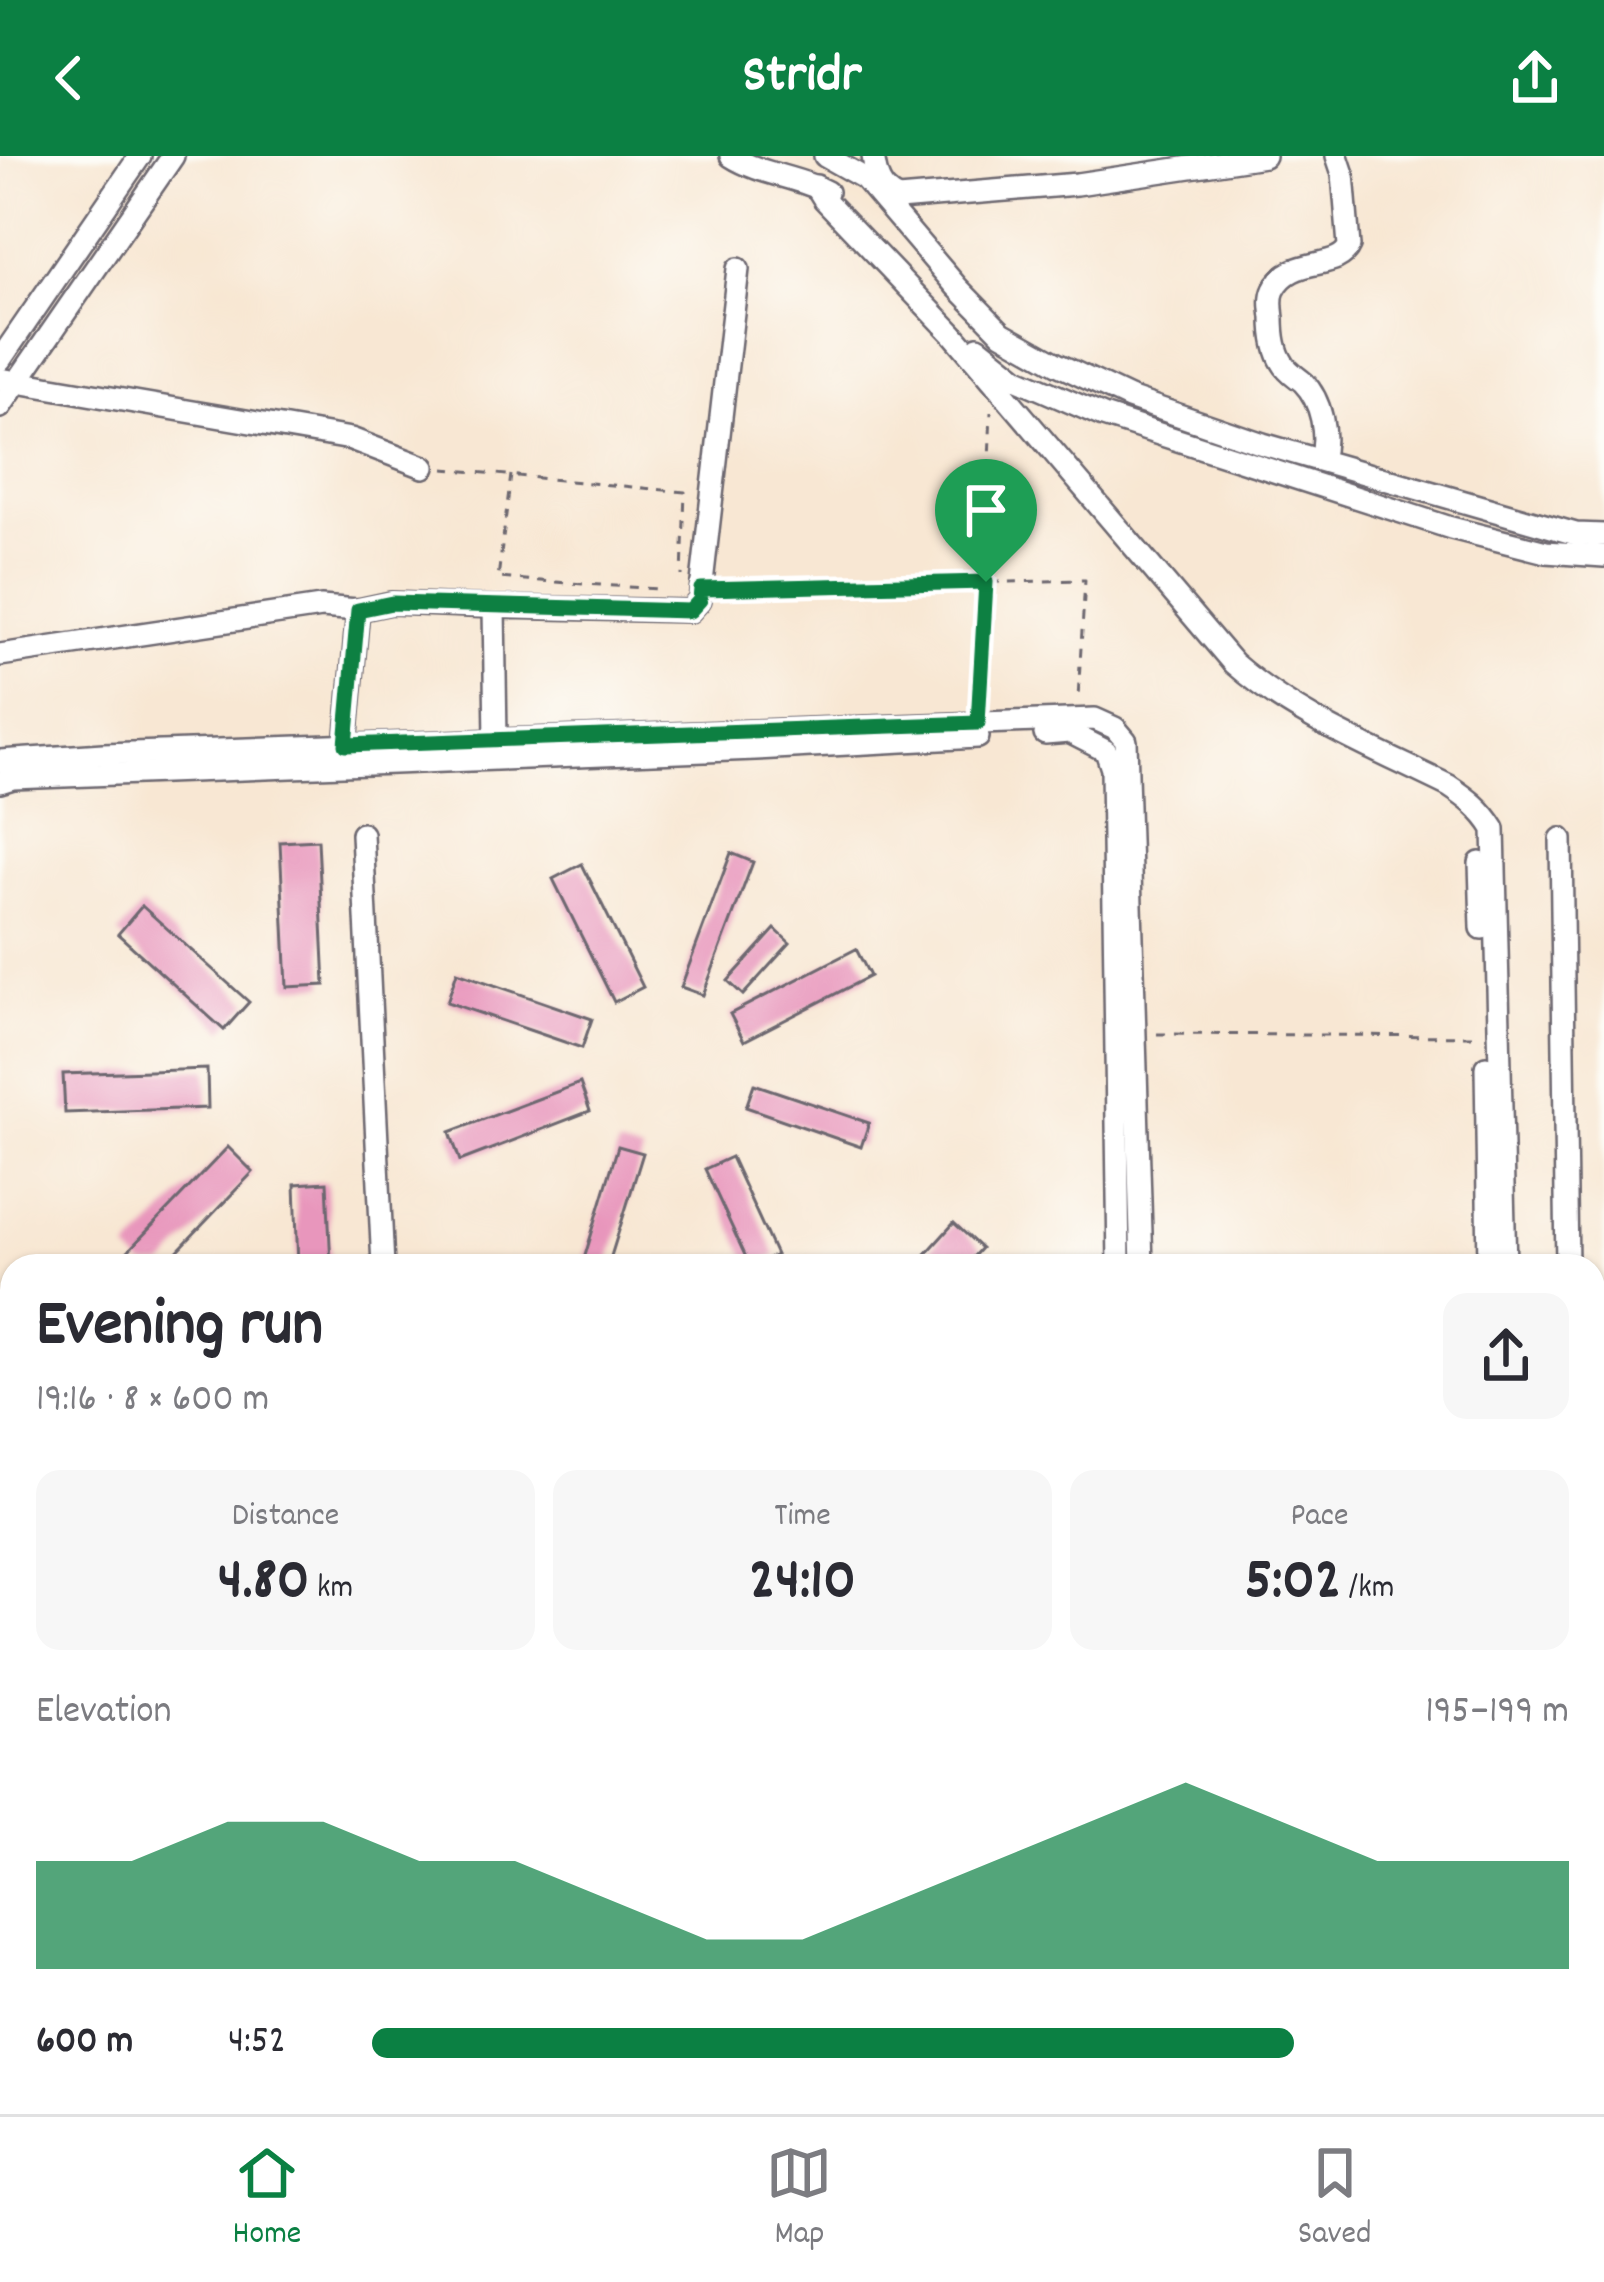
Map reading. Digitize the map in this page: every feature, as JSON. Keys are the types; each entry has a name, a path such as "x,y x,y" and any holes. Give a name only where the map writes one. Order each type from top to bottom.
{"street":[{"path":"0,360 140,156"},
{"path":"0,407 10,380 173,156"},
{"path":"731,156 751,169 836,196 986,356 1033,387 1118,421 1451,528 1546,552 1604,556"},
{"path":"825,156 864,178 1002,332 1058,364 1129,398 1263,444 1576,534 1604,536"},
{"path":"872,156 880,185 898,199 1077,184 1264,156"},
{"path":"1321,460 1325,430 1308,388 1279,355 1272,299 1278,284 1297,268 1347,253 1343,174 1336,156"},
{"path":"816,186 953,334 1233,663 1275,697 1449,786 1486,816 1494,829 1505,1254"},
{"path":"0,655 321,607 358,610 392,603 690,611 700,600 691,590 738,269"},
{"path":"10,380 351,439 424,467"},
{"path":"494,607 496,740"},
{"path":"346,745 358,610"},
{"path":"0,761 1096,719 1126,740 1142,1254"},
{"path":"0,782 1069,732 1106,751 1112,770 1119,1254"},
{"path":"362,834 382,1254"},
{"path":"1562,838 1568,1254"},
{"path":"1480,863 1489,1254"}],"path":[{"path":"978,723 991,412"},
{"path":"424,467 686,492 691,590 1085,580 1078,701"},
{"path":"511,475 497,578 658,590"},
{"path":"1137,1034 1485,1036"}],"building":[{"path":"318,840 325,985 287,987 280,842"},
{"path":"731,853 753,862 703,995 681,987"},
{"path":"582,864 643,987 614,1002 553,879"},
{"path":"142,906 249,1002 224,1030 118,934"},
{"path":"775,929 790,943 743,995 728,981"},
{"path":"856,949 870,976 744,1041 730,1014"},
{"path":"457,972 592,1019 582,1048 447,1002"},
{"path":"207,1069 208,1108 65,1113 63,1074"},
{"path":"580,1083 590,1111 460,1161 450,1132"},
{"path":"754,1084 869,1123 861,1147 746,1107"},
{"path":"618,1146 643,1153 612,1254 586,1254"},
{"path":"228,1147 253,1172 174,1254 128,1251"},
{"path":"731,1157 776,1254 744,1254 705,1169"},
{"path":"327,1182 330,1254 298,1254 295,1184"},
{"path":"954,1223 981,1248 976,1254 926,1254"}],"route":[{"path":"986,582 978,723 346,745 358,610 392,603 690,611 700,600 701,589 986,582"}]}
